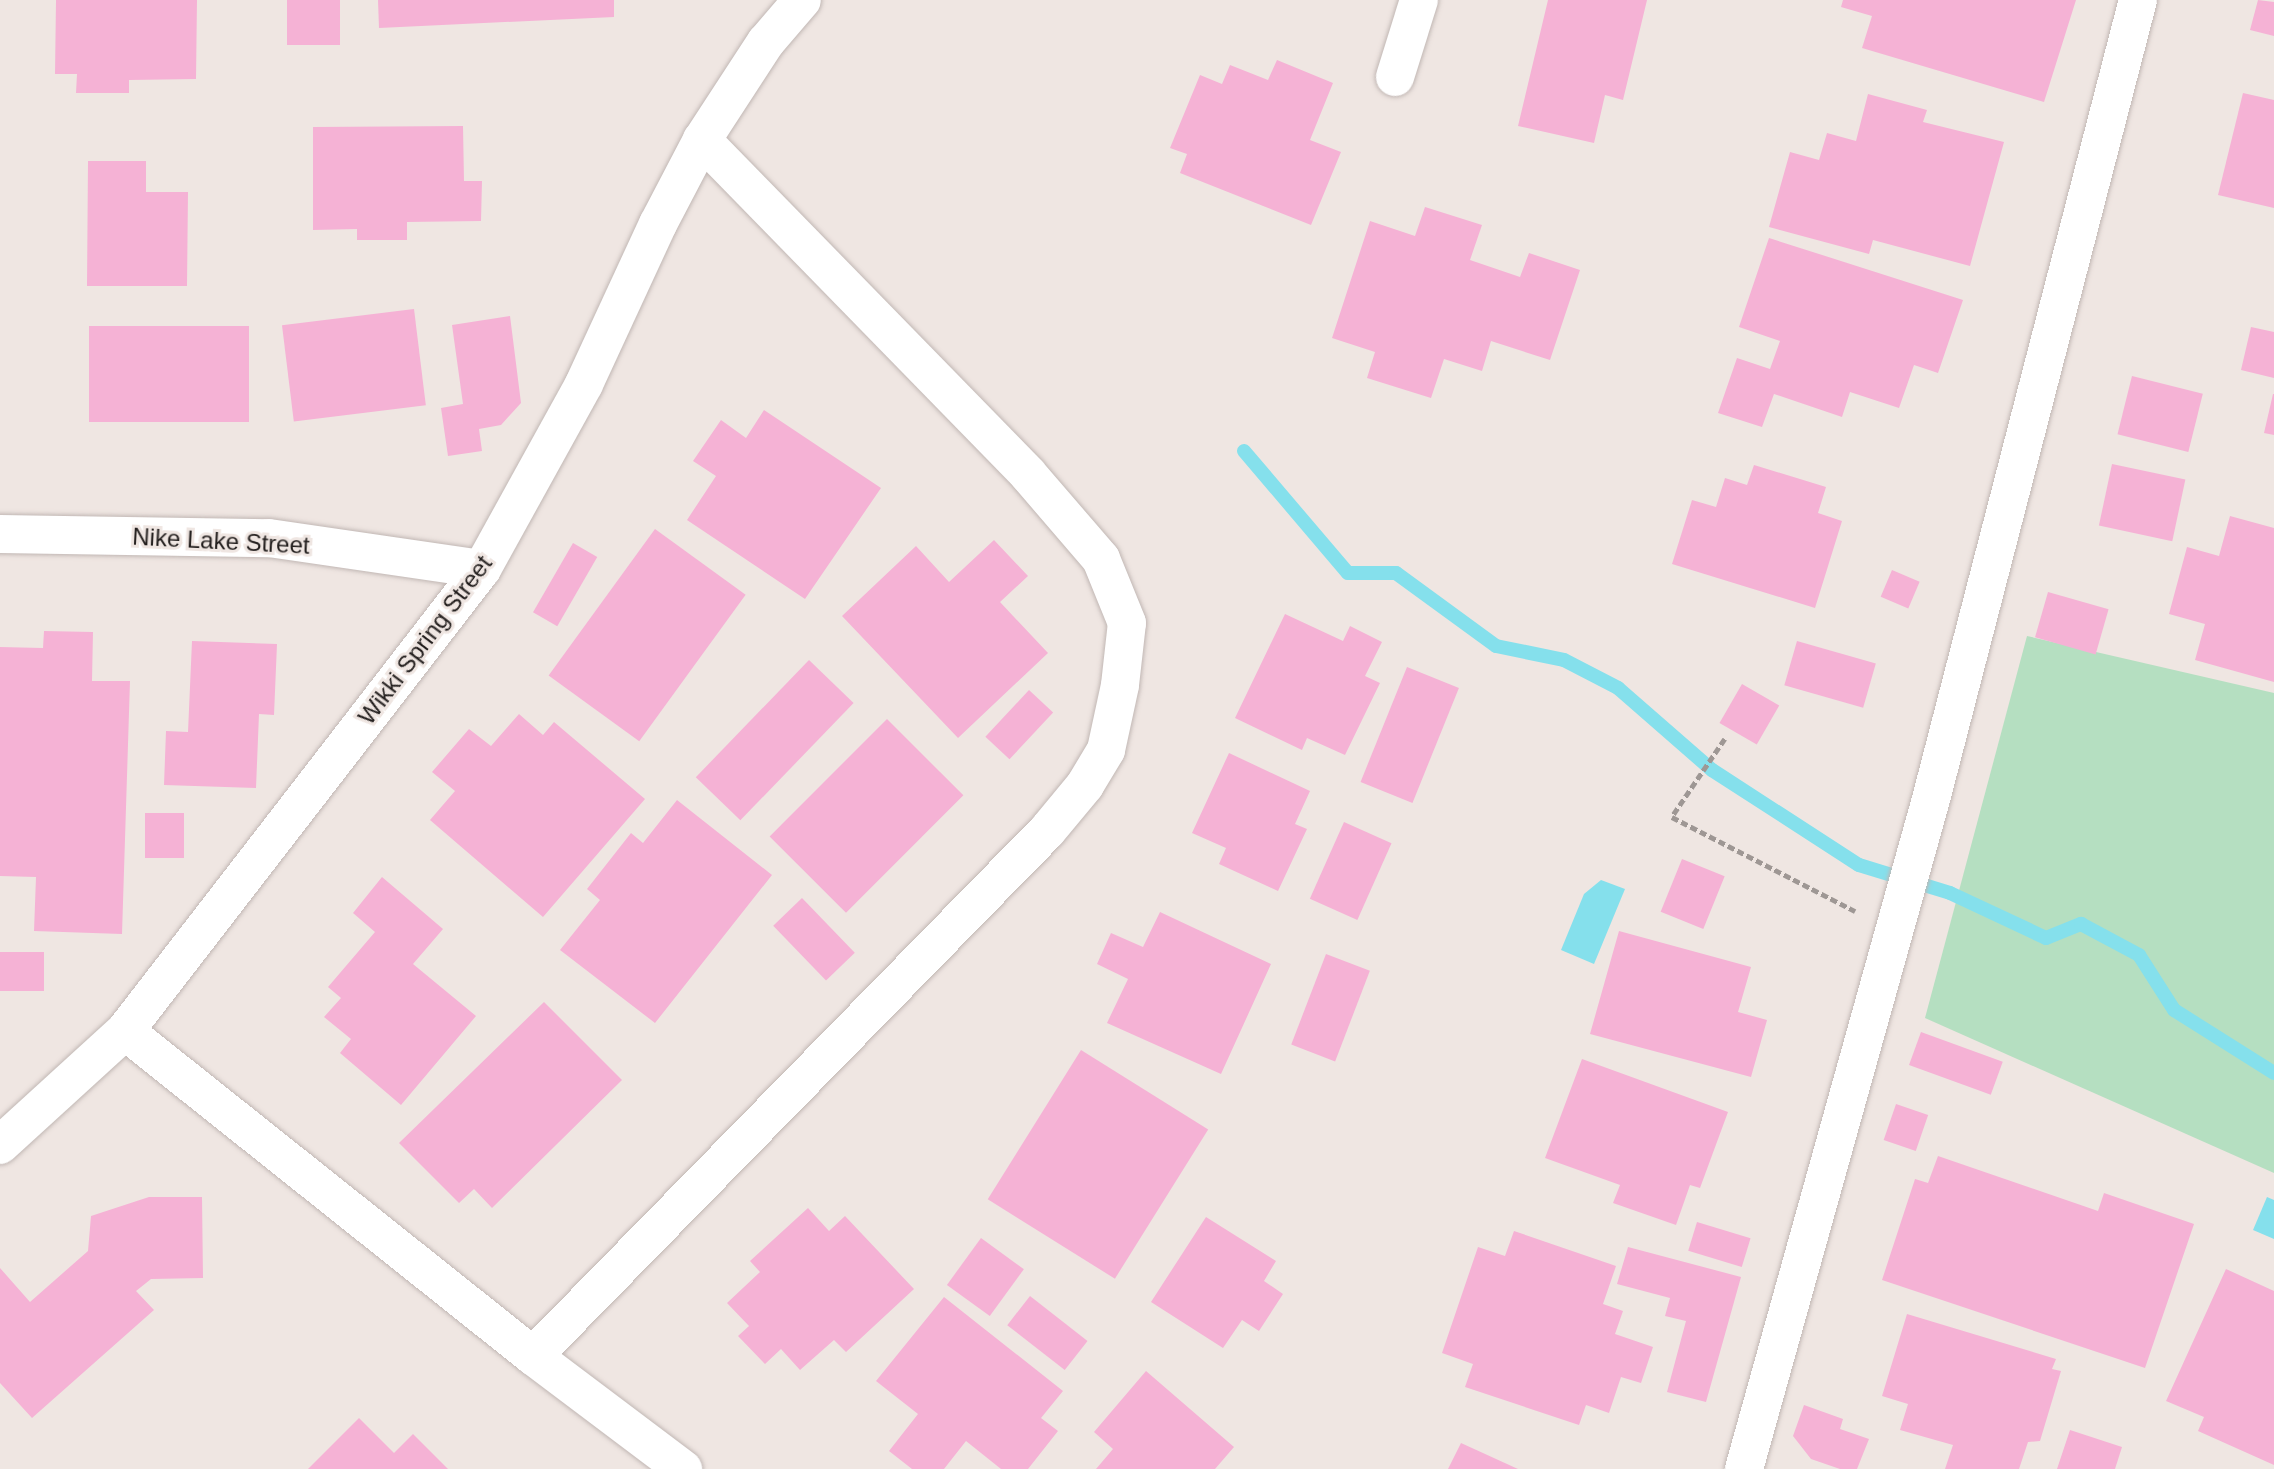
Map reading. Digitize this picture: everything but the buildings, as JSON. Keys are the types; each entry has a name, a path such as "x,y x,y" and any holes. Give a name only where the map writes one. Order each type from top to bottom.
{"street":[{"name":"Wikki Spring Street","path":"0,1145 125,1031 482,569 584,384 658,224 702,140 766,42 802,0"},
{"path":"1395,77 1419,0"},
{"path":"1744,1469 1930,803 2138,0"},
{"path":"533,1356 1047,831 1085,785 1106,750 1120,685 1127,623 1101,559 1028,474 702,140"},
{"name":"Nike Lake Street","path":"0,534 269,538 482,569"},
{"path":"125,1031 533,1356 682,1469"}],"path":[{"path":"1725,739 1672,817 1891,944"}],"green space":[{"path":"2027,636 2274,693 2274,1173 1925,1018"}],"water":[{"path":"1601,880 1625,889 1594,964 1561,950 1584,894"},
{"path":"2267,1197 2274,1200 2274,1239 2253,1230"}],"waterway":[{"path":"1244,451 1348,573 1396,573 1496,646 1564,660 1618,688 1712,770 1859,865 1950,893 2046,938 2081,924 2139,955 2174,1010 2274,1073"}]}
